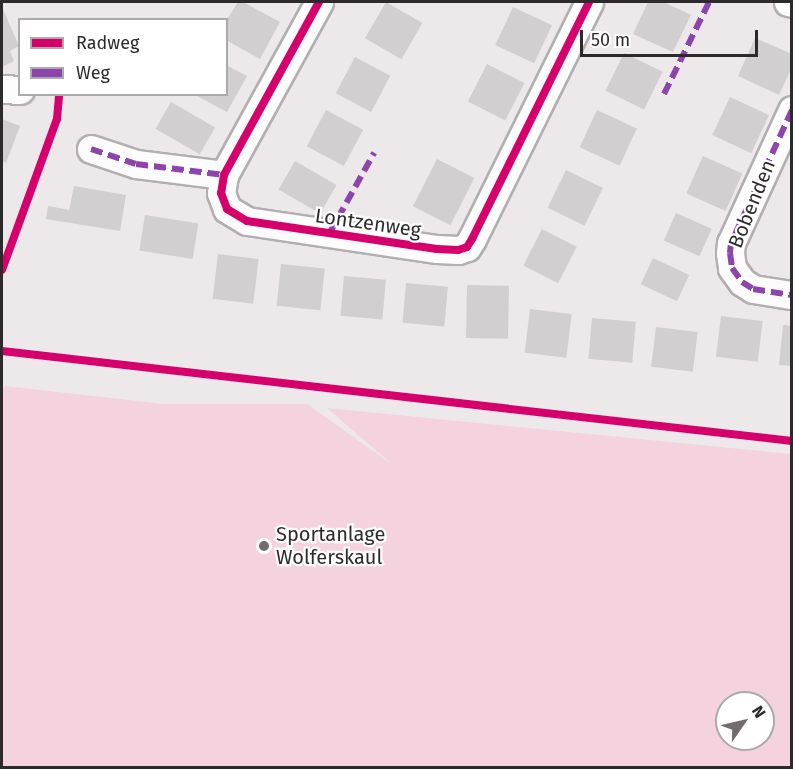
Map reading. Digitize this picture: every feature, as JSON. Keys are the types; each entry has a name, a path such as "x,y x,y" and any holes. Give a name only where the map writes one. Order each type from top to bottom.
{"street":[{"path":"92,149 136,164 224,175 319,2"},
{"name":"Lontzenweg","path":"224,175 221,193 227,209 247,221 436,249 467,247 589,2"},
{"path":"2,89 18,90"},
{"name":"Bobenden","path":"792,110 734,237 730,253 732,268 742,282 753,289 792,295"}],"shaded area":[{"path":"5,386 164,404 307,404 394,466 327,408 791,454 791,767 2,767 2,389"}],"building":[{"path":"238,2 243,2 280,22 260,59 228,41 228,18"},
{"path":"386,2 422,23 401,59 365,38"},
{"path":"648,2 664,2 691,15 673,52 633,34"},
{"path":"2,7 18,47 10,51 14,61 2,67"},
{"path":"513,7 552,25 534,63 495,45"},
{"path":"755,38 792,54 792,67 779,95 738,76"},
{"path":"624,53 663,72 644,110 606,91"},
{"path":"355,57 390,76 371,112 336,93"},
{"path":"487,64 524,83 505,120 468,101"},
{"path":"228,66 247,76 227,112 197,96 228,96"},
{"path":"730,97 769,115 751,153 712,135"},
{"path":"171,102 215,128 200,154 156,129"},
{"path":"326,110 363,130 344,166 307,146"},
{"path":"597,110 637,129 620,166 580,147"},
{"path":"2,119 20,126 6,163 2,161"},
{"path":"703,156 742,173 726,211 686,193"},
{"path":"437,159 474,178 450,225 413,206"},
{"path":"295,161 337,185 320,214 278,190"},
{"path":"566,170 603,188 584,226 548,208"},
{"path":"74,186 126,195 120,231 46,219 48,206 69,210"},
{"path":"676,213 712,229 699,256 664,240"},
{"path":"145,215 198,223 193,259 139,251"},
{"path":"542,229 577,247 558,283 523,266"},
{"path":"218,254 259,259 253,304 213,299"},
{"path":"653,258 689,275 677,301 641,284"},
{"path":"281,264 325,269 320,310 277,306"},
{"path":"344,276 386,280 382,320 341,316"},
{"path":"406,283 448,287 444,327 403,323"},
{"path":"467,285 509,286 508,339 466,338"},
{"path":"530,309 572,314 566,358 525,353"},
{"path":"721,316 763,321 758,362 716,357"},
{"path":"592,318 636,322 632,363 588,359"},
{"path":"783,325 792,326 792,366 779,365"},
{"path":"656,327 698,332 693,372 651,367"}],"marked path":[{"path":"664,94 709,2"},
{"path":"792,110 731,243 730,253 732,268 742,282 753,289 792,295"},
{"path":"91,149 136,164 224,175"},
{"path":"329,234 374,153"}],"cycle path":[{"path":"319,2 224,175 221,193 227,209 247,221 437,249 458,250 467,247 472,239 589,2"},
{"path":"2,270 57,119 59,96"},
{"path":"2,351 792,441"}],"place":[{"name":"Sportanlage Wolferskaul","path":"264,546"}]}
